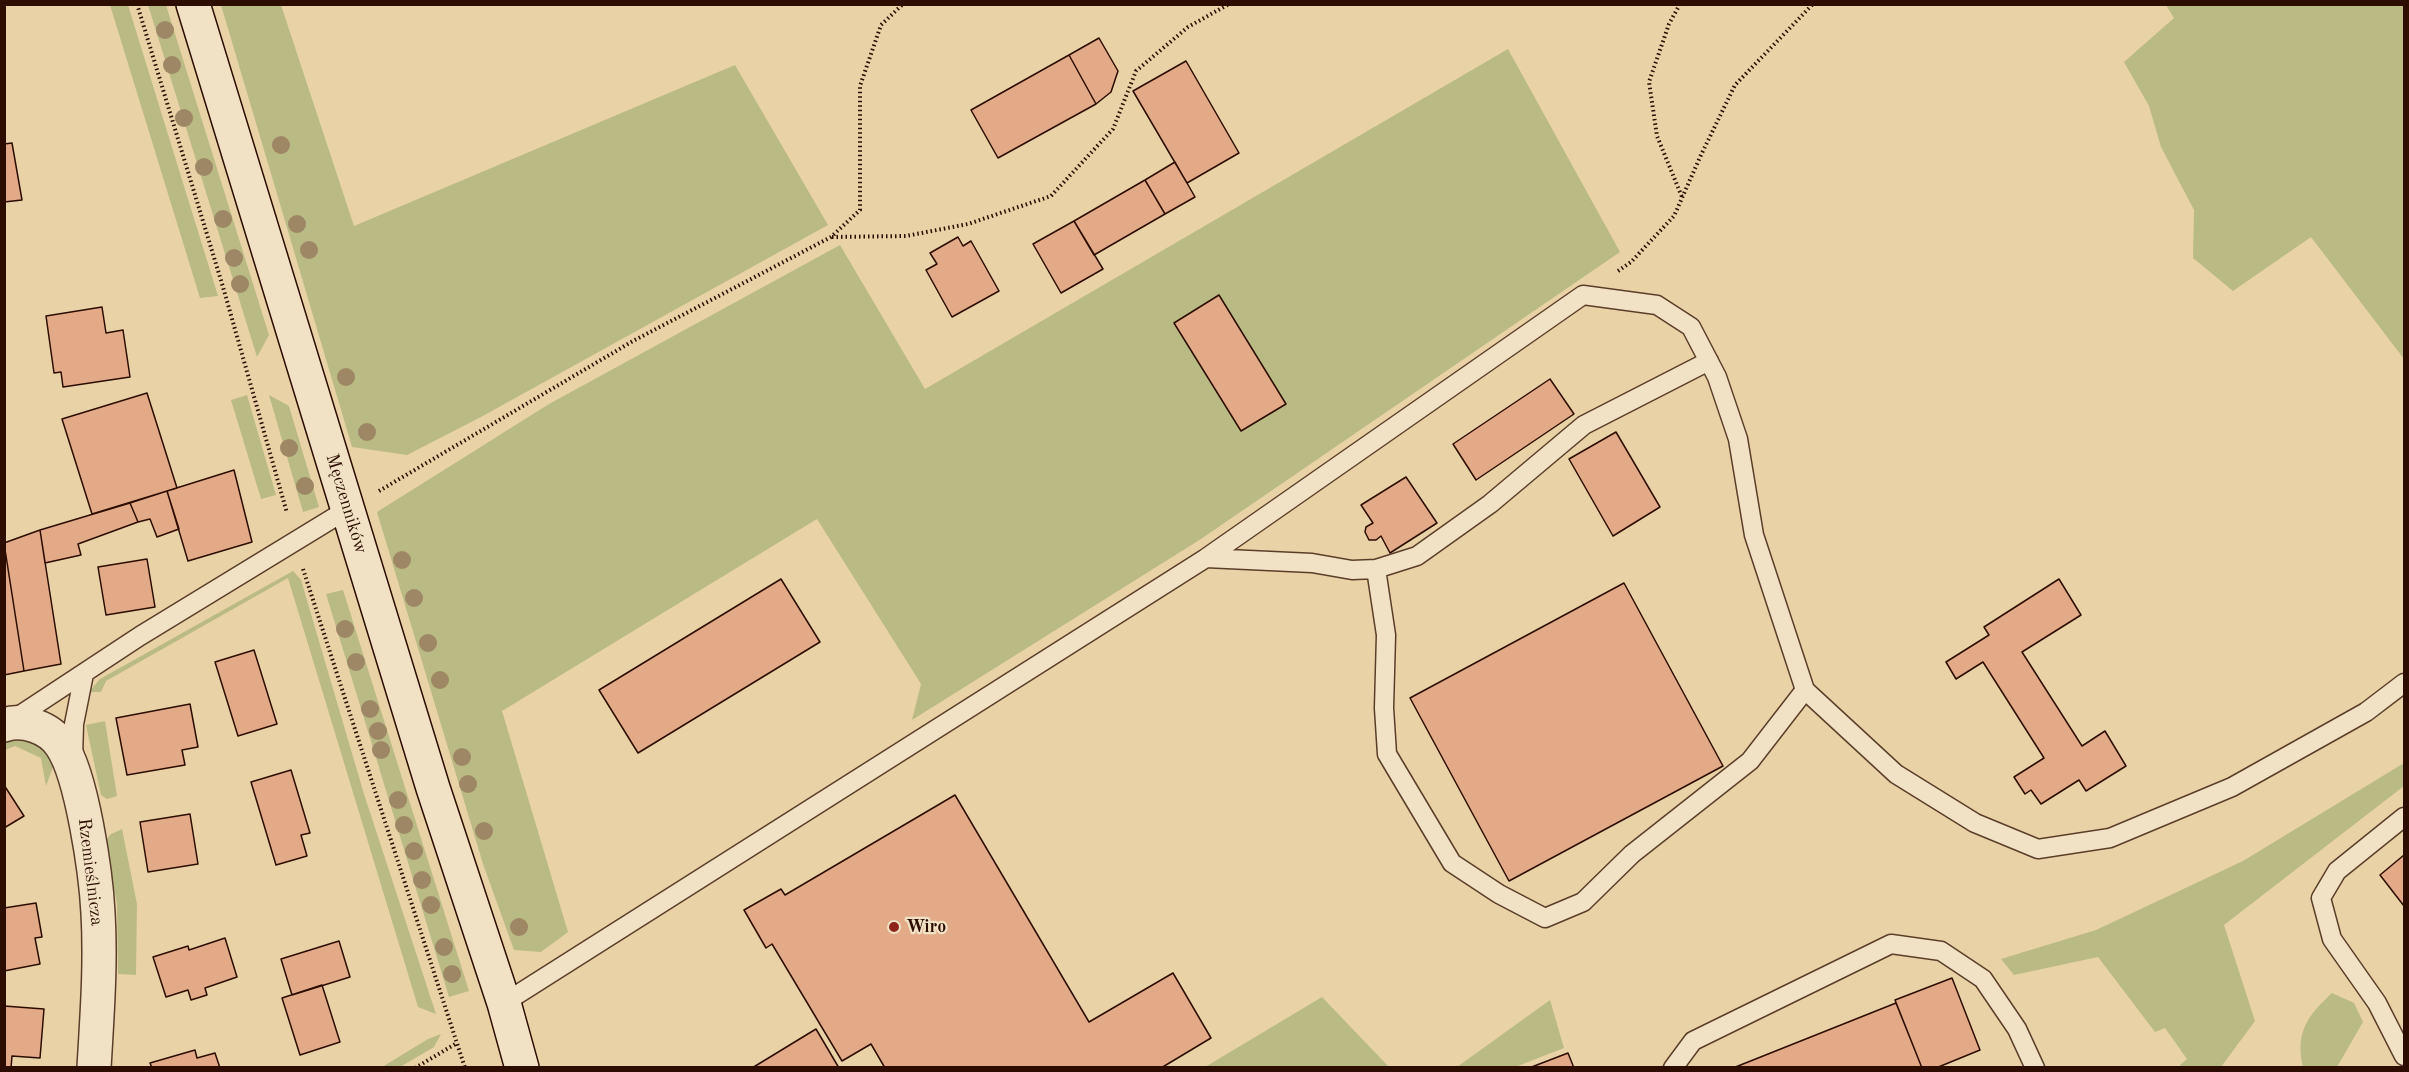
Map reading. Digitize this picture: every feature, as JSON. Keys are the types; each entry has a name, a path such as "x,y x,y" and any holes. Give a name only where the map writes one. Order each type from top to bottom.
{"main road":[{"name":"Męczenników","path":"193,4 433,788 504,1003 522,1068"},
{"name":"Rzemieślnicza","path":"6,725 22,723 50,734 61,744 73,771 85,821 98,913 94,1068"},
{"name":"Męczenników","path":"504,1003 530,1068"}],"lane":[{"path":"504,1003 1206,558 1583,295 1657,305 1691,327 1717,377 1738,439 1754,535 1805,690 1896,774 1975,823 2038,849 2110,838 2232,787 2366,712 2404,683"},
{"path":"1206,558 1312,563 1352,570 1376,569 1417,556 1490,504 1584,425 1709,361"},
{"path":"6,725 149,630 348,509"},
{"path":"1376,569 1386,635 1384,708 1387,754 1452,863 1499,894 1545,918 1583,902 1632,854 1750,761 1805,690"},
{"path":"73,771 74,724 84,674"},
{"path":"2404,818 2337,871 2321,898 2332,939 2377,1002 2404,1056"},
{"path":"1673,1068 1693,1041 1891,944 1941,951 1983,979 2017,1029 2035,1068"}],"path":[{"path":"348,509 633,341 831,237 860,210 860,86 881,25 903,4"},
{"path":"831,237 906,236 968,224 1051,196 1113,129 1136,70 1188,27 1229,4"},
{"path":"1680,4 1669,24 1649,82 1656,136 1682,198"},
{"path":"1583,295 1631,262 1674,216 1735,85 1813,4"},
{"path":"415,1068 457,1043"}],"green space":[{"path":"110,5 128,5 218,296 200,298"},
{"path":"148,5 166,5 269,335 257,357"},
{"path":"221,5 281,5 354,226 735,65 828,225 481,417 407,455 352,447"},
{"path":"2166,5 2404,5 2404,359 2311,237 2233,291 2193,258 2194,210 2161,147 2149,106 2124,62 2174,18"},
{"path":"1508,49 1620,252 1201,539 912,720 921,684 817,519 502,711 568,932 541,952 514,950 483,864 377,512 549,404 840,245 925,389"},
{"path":"247,395 276,495 261,499 231,400"},
{"path":"269,395 289,406 319,507 303,512"},
{"path":"293,571 301,580 364,794 436,1014 418,1007 288,578 106,681 101,692 89,692 100,679"},
{"path":"343,590 469,991 449,997 326,594"},
{"path":"105,721 117,796 107,799 101,795 86,725"},
{"path":"15,737 38,743 56,759 46,786 41,758 15,746 5,750 5,740"},
{"path":"2404,763 2404,786 2224,925 2255,1021 2221,1067 2182,1067 2180,1065 2187,1059 2165,1028 2155,1032 2098,957 2014,975 2001,959 2096,930 2243,861"},
{"path":"122,829 137,904 136,975 118,974 117,904 105,841 111,834"},
{"path":"2332,993 2354,1003 2363,1022 2337,1067 2303,1067 2301,1044 2305,1026 2316,1009"},
{"path":"1322,997 1389,1067 1205,1067"},
{"path":"1550,1000 1564,1048 1515,1067 1457,1067"},
{"path":"441,1034 434,1047 400,1067 382,1067 428,1039"}],"building":[{"path":"1099,38 1118,71 1111,92 1096,104 1069,55"},
{"path":"1069,55 1096,104 998,158 971,110"},
{"path":"1186,61 1239,153 1187,183 1133,91"},
{"path":"12,143 22,200 4,202 4,144"},
{"path":"1175,162 1195,197 1165,214 1145,180"},
{"path":"1145,180 1165,214 1094,255 1074,221"},
{"path":"1074,221 1103,269 1061,293 1033,244"},
{"path":"958,237 963,246 971,241 999,291 952,317 926,270 937,264 930,253"},
{"path":"1219,295 1286,404 1241,431 1174,323"},
{"path":"102,307 106,333 123,330 130,377 63,387 61,372 54,373 46,316"},
{"path":"1550,379 1574,414 1476,480 1453,444"},
{"path":"147,393 177,488 92,514 62,419"},
{"path":"1616,432 1660,507 1613,536 1569,459"},
{"path":"234,470 252,542 188,561 167,491"},
{"path":"1406,477 1437,523 1390,553 1381,536 1376,540 1369,540 1365,532 1366,527 1373,523 1361,505"},
{"path":"167,491 179,529 157,537 150,519 138,522 130,503"},
{"path":"130,503 138,522 78,544 81,555 45,563 40,530"},
{"path":"40,530 61,664 24,671 4,543"},
{"path":"4,543 24,671 4,675"},
{"path":"147,559 155,607 106,615 98,567"},
{"path":"781,579 820,642 638,753 599,690"},
{"path":"2059,579 2081,615 2022,652 2082,746 2105,731 2126,766 2086,791 2079,780 2041,804 2031,790 2025,794 2014,777 2044,758 1983,662 1956,679 1946,662 1989,635 1984,627"},
{"path":"1624,583 1723,766 1509,881 1410,698"},
{"path":"254,650 277,724 238,736 215,662"},
{"path":"190,704 198,747 182,750 185,765 127,775 116,718"},
{"path":"291,770 310,833 301,835 307,856 276,865 251,782"},
{"path":"4,785 24,816 4,828"},
{"name":"Wiro","path":"955,795 1089,1022 1173,973 1211,1038 1161,1068 885,1068 871,1044 842,1061 772,944 766,948 744,910 781,889 785,895"},
{"path":"190,814 198,864 148,872 140,822"},
{"path":"2404,855 2404,906 2380,875"},
{"path":"36,903 42,937 35,938 40,964 4,971 4,908"},
{"path":"225,938 237,977 205,988 207,995 191,1000 188,990 166,997 153,957 188,946 189,950"},
{"path":"339,941 350,977 292,995 281,959"},
{"path":"1952,978 1980,1050 1936,1068 1922,1068 1895,1000"},
{"path":"322,985 340,1042 300,1055 282,998"},
{"path":"1896,1003 1922,1068 1733,1068"},
{"path":"4,1006 44,1009 40,1058 12,1056 11,1068 4,1068"},
{"path":"816,1029 839,1068 752,1068"},
{"path":"195,1050 197,1058 215,1053 220,1068 152,1068 150,1063"},
{"path":"1568,1053 1574,1068 1529,1068"}],"place":[{"name":"Wiro","path":"894,927"}]}
